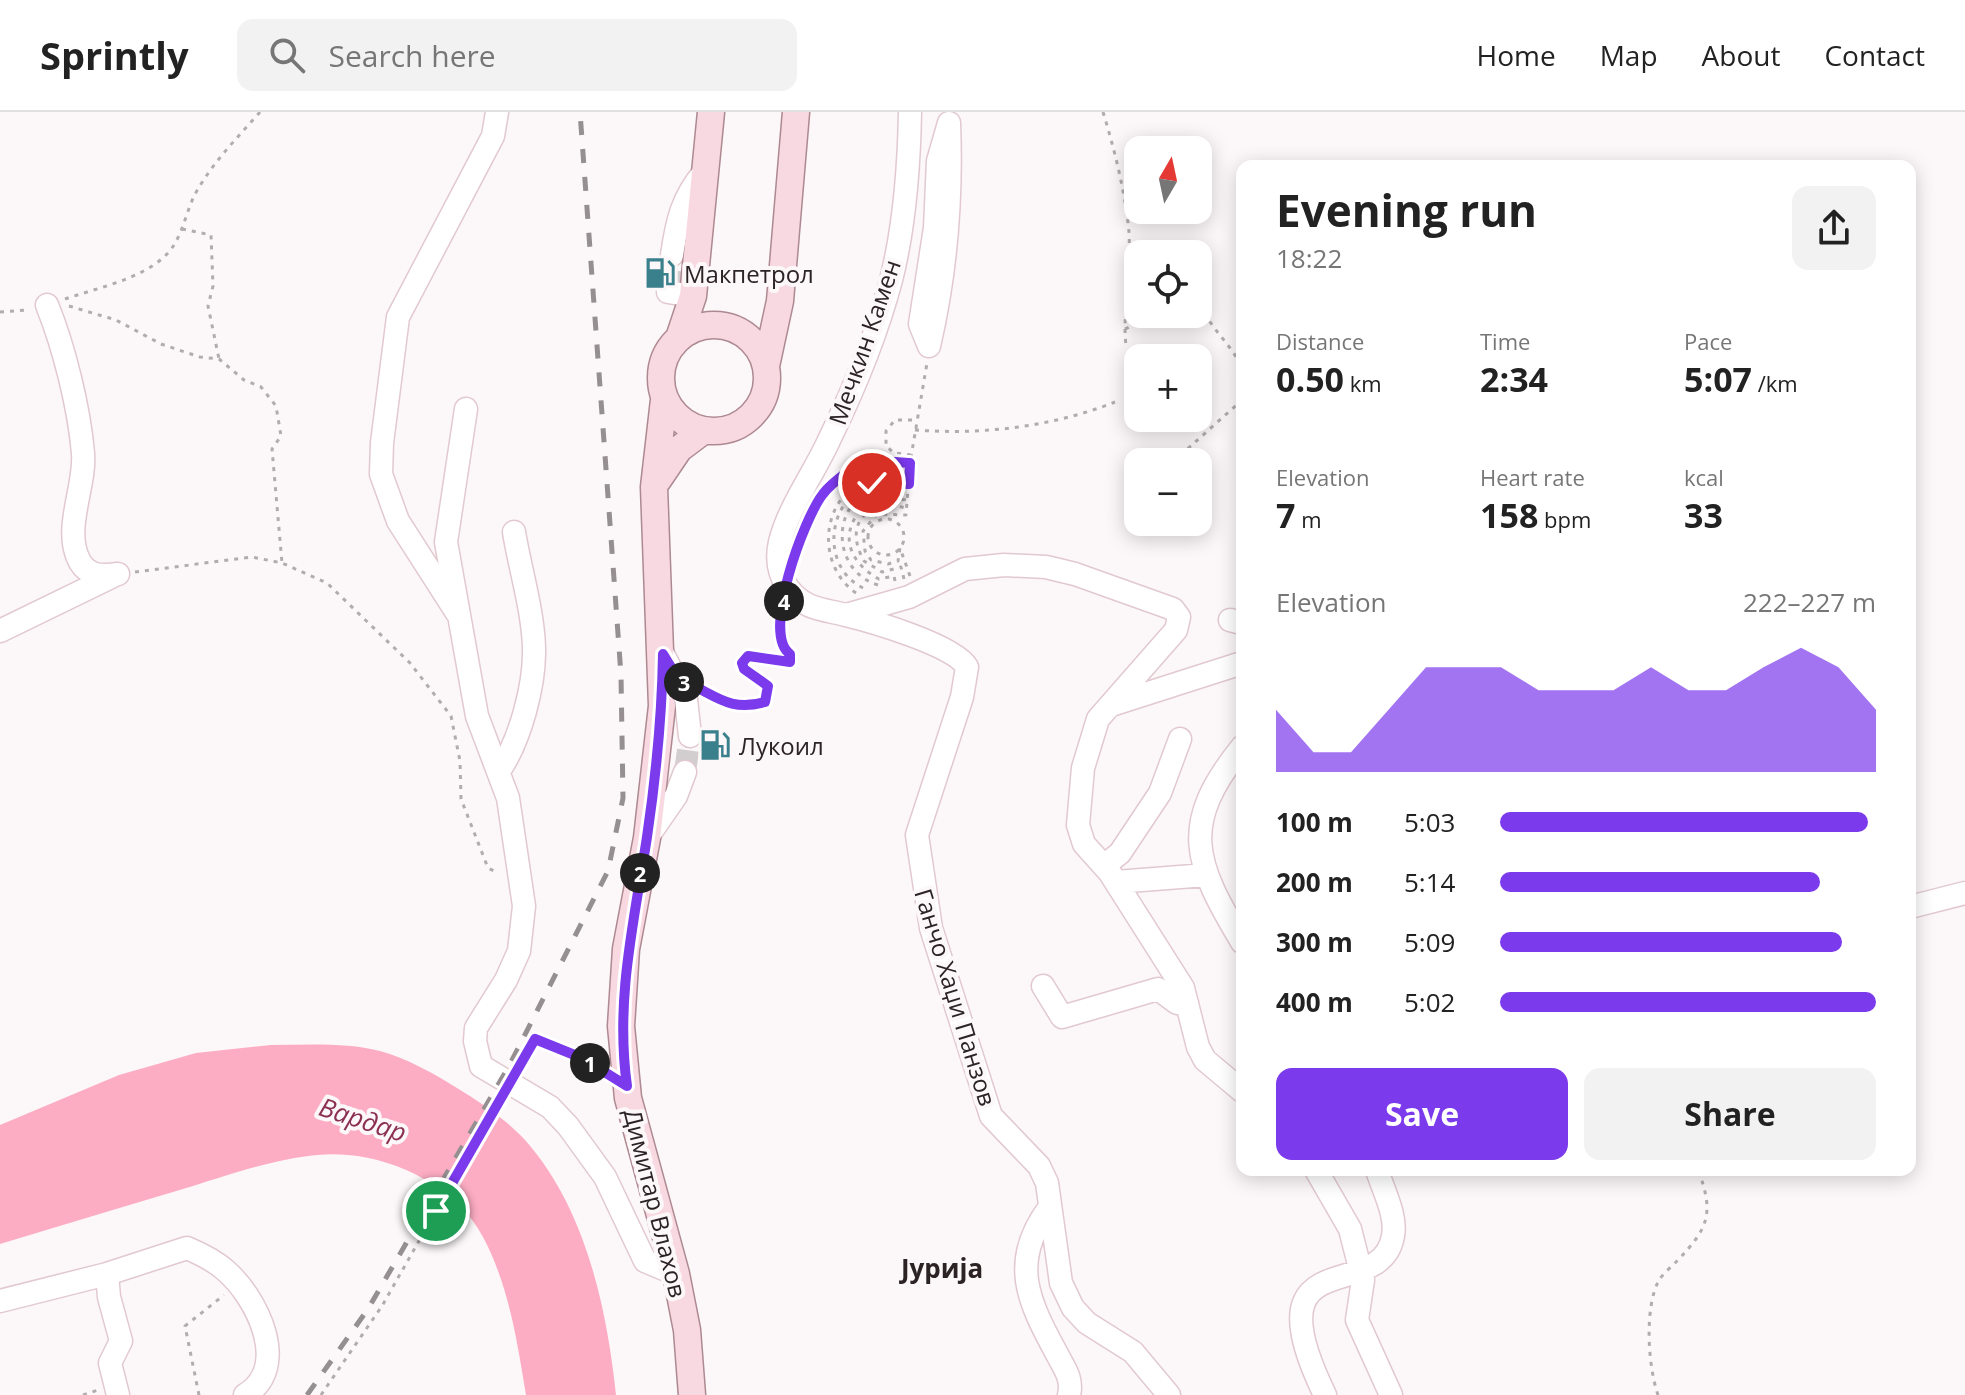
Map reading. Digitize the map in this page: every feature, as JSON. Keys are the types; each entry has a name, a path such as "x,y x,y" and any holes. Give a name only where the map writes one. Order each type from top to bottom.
{"main road":[{"path":"679,338 681,294 704,172 711,112"},
{"path":"780,301 768,316 679,338 668,351 661,366 664,400 687,425 703,431 724,431 744,423 759,408 767,387 766,366 780,301 796,112"},
{"path":"681,294 724,327 755,345 766,366"},
{"name":"Димитар Влахов","path":"664,400 654,487 663,654 662,706 647,838 626,949 621,1026 627,1086 676,1274 687,1330 692,1395"},
{"path":"654,487 679,449 703,431"}],"street":[{"path":"461,618 398,521 381,474 382,443 398,317 493,136 497,112"},
{"name":"Мечкин Камен","path":"788,588 777,558 781,538 831,437 890,282 904,214 910,112"},
{"path":"929,346 920,324 935,228 938,161 949,118"},
{"path":"672,255 679,212 688,191 704,172"},
{"path":"51,304 83,451 76,511 77,554 86,570 94,575 118,574"},
{"path":"466,409 446,542 477,716 508,798 522,886 519,951 506,980 476,1028 475,1041 481,1066 550,1107 559,1116 605,1177 645,1261 676,1274"},
{"path":"499,771 515,748 534,648 514,532"},
{"path":"788,588 810,608 846,615 909,597 965,569 985,566 1046,567 1160,601 1179,617 1176,630 1110,705 1092,734 1083,768 1078,814 1084,844 1110,874 1183,988 1198,1047 1205,1060 1236,1086"},
{"path":"0,631 118,574"},
{"name":"Ганчо Хаџи Панзов","path":"846,615 929,644 967,667 962,697 917,835 920,876 931,928 984,1098 991,1116 1039,1166 1047,1183 1049,1208"},
{"path":"663,654 679,680 686,699 690,736"},
{"path":"1110,705 1236,665"},
{"path":"1110,874 1120,853 1160,793 1180,739"},
{"path":"1236,755 1209,793 1200,854 1206,875 1236,931"},
{"path":"647,838 676,796 685,772"},
{"path":"1110,874 1206,875"},
{"path":"1916,905 1965,893"},
{"path":"1043,986 1062,1017 1158,989 1177,1003 1187,1003"},
{"path":"1319,1176 1350,1229 1361,1270 1357,1320 1391,1395"},
{"path":"1325,1395 1304,1350 1300,1331 1304,1303 1308,1294 1340,1274 1361,1270 1383,1260 1393,1238 1394,1225 1379,1176"},
{"path":"1049,1208 1031,1236 1025,1283 1036,1313 1068,1374 1069,1395"},
{"path":"1049,1208 1061,1283 1073,1308 1087,1323 1133,1352 1169,1395"},
{"path":"0,1301 107,1274 187,1248 210,1258 238,1283 257,1312 267,1355 263,1374 245,1395"},
{"path":"107,1274 109,1297 121,1341 110,1363 118,1395"}],"path":[{"path":"0,312 51,304 140,271 164,257 177,243 187,209 217,160 260,112"},
{"path":"1103,112 1129,231 1125,344"},
{"path":"182,229 211,235 213,286 208,306 219,359"},
{"path":"51,304 116,320 161,344 200,357 219,359 244,380 261,387 276,406 281,436 272,449 282,563"},
{"path":"1212,327 1236,354"},
{"path":"900,548 891,555 875,551 868,541 871,526 882,520 898,524 904,534 898,561 888,564 871,560 865,551 863,531 877,514 906,515 911,455 929,346"},
{"path":"915,430 947,432 1030,425 1065,419 1115,402"},
{"path":"1189,448 1236,405"},
{"path":"911,455 894,453 886,446 886,431 895,420 918,420"},
{"path":"823,493 847,472 874,460 910,463"},
{"path":"863,598 838,577 827,551 837,506 844,494 869,477 910,478"},
{"path":"872,592 856,585 840,568 833,543 839,517 851,495 872,483 909,484"},
{"path":"880,586 867,582 852,570 841,546 845,521 850,511 870,494 883,490 908,498"},
{"path":"897,586 894,576 879,579 865,571 851,551 849,538 856,514 875,498 908,498"},
{"path":"907,508 888,504 876,506 861,519 856,539 860,555 871,567 882,572 901,567 908,591"},
{"path":"900,548 914,589"},
{"path":"118,574 252,557 282,563 327,583 410,663 451,716 460,761 461,799 488,868 522,886"},
{"path":"679,680 726,704 765,702 768,686 744,669 742,663 748,656 790,662 790,654 784,649 778,631 778,616 788,588"},
{"path":"321,1395 382,1306 535,1039 582,1058 627,1086"},
{"path":"1658,1395 1651,1375 1648,1335 1659,1280 1701,1237 1709,1199 1700,1176"},
{"path":"199,1395 185,1326 238,1283"}],"water":[{"name":"Вардар","path":"271,1045 340,1045 390,1054 448,1083 518,1132 546,1167 578,1227 599,1294 616,1395 526,1395 506,1294 492,1256 472,1220 443,1191 426,1180 407,1170 367,1158 330,1154 269,1163 0,1244 0,1125 119,1075 196,1053"}],"tunnel":[{"path":"668,292 672,255"},
{"path":"685,772 690,736"}],"railway":[{"path":"307,1395 368,1309 509,1066 608,871 623,798 621,675 580,112"}],"place":[{"name":"Макпетрол","path":"660,273"},
{"name":"Лукоил","path":"715,745"}],"district":[{"name":"Јурија","path":"942,1268"}],"route":[{"path":"436,1211 535,1039 582,1058 627,1086 621,1026 626,949 647,838 662,706 663,654 679,680 693,685 716,701 726,704 765,702 768,686 744,669 742,663 748,656 790,662 790,654 780,642 778,616 807,521 823,493 847,472 874,460 910,463 909,484 883,480 872,483"}]}
